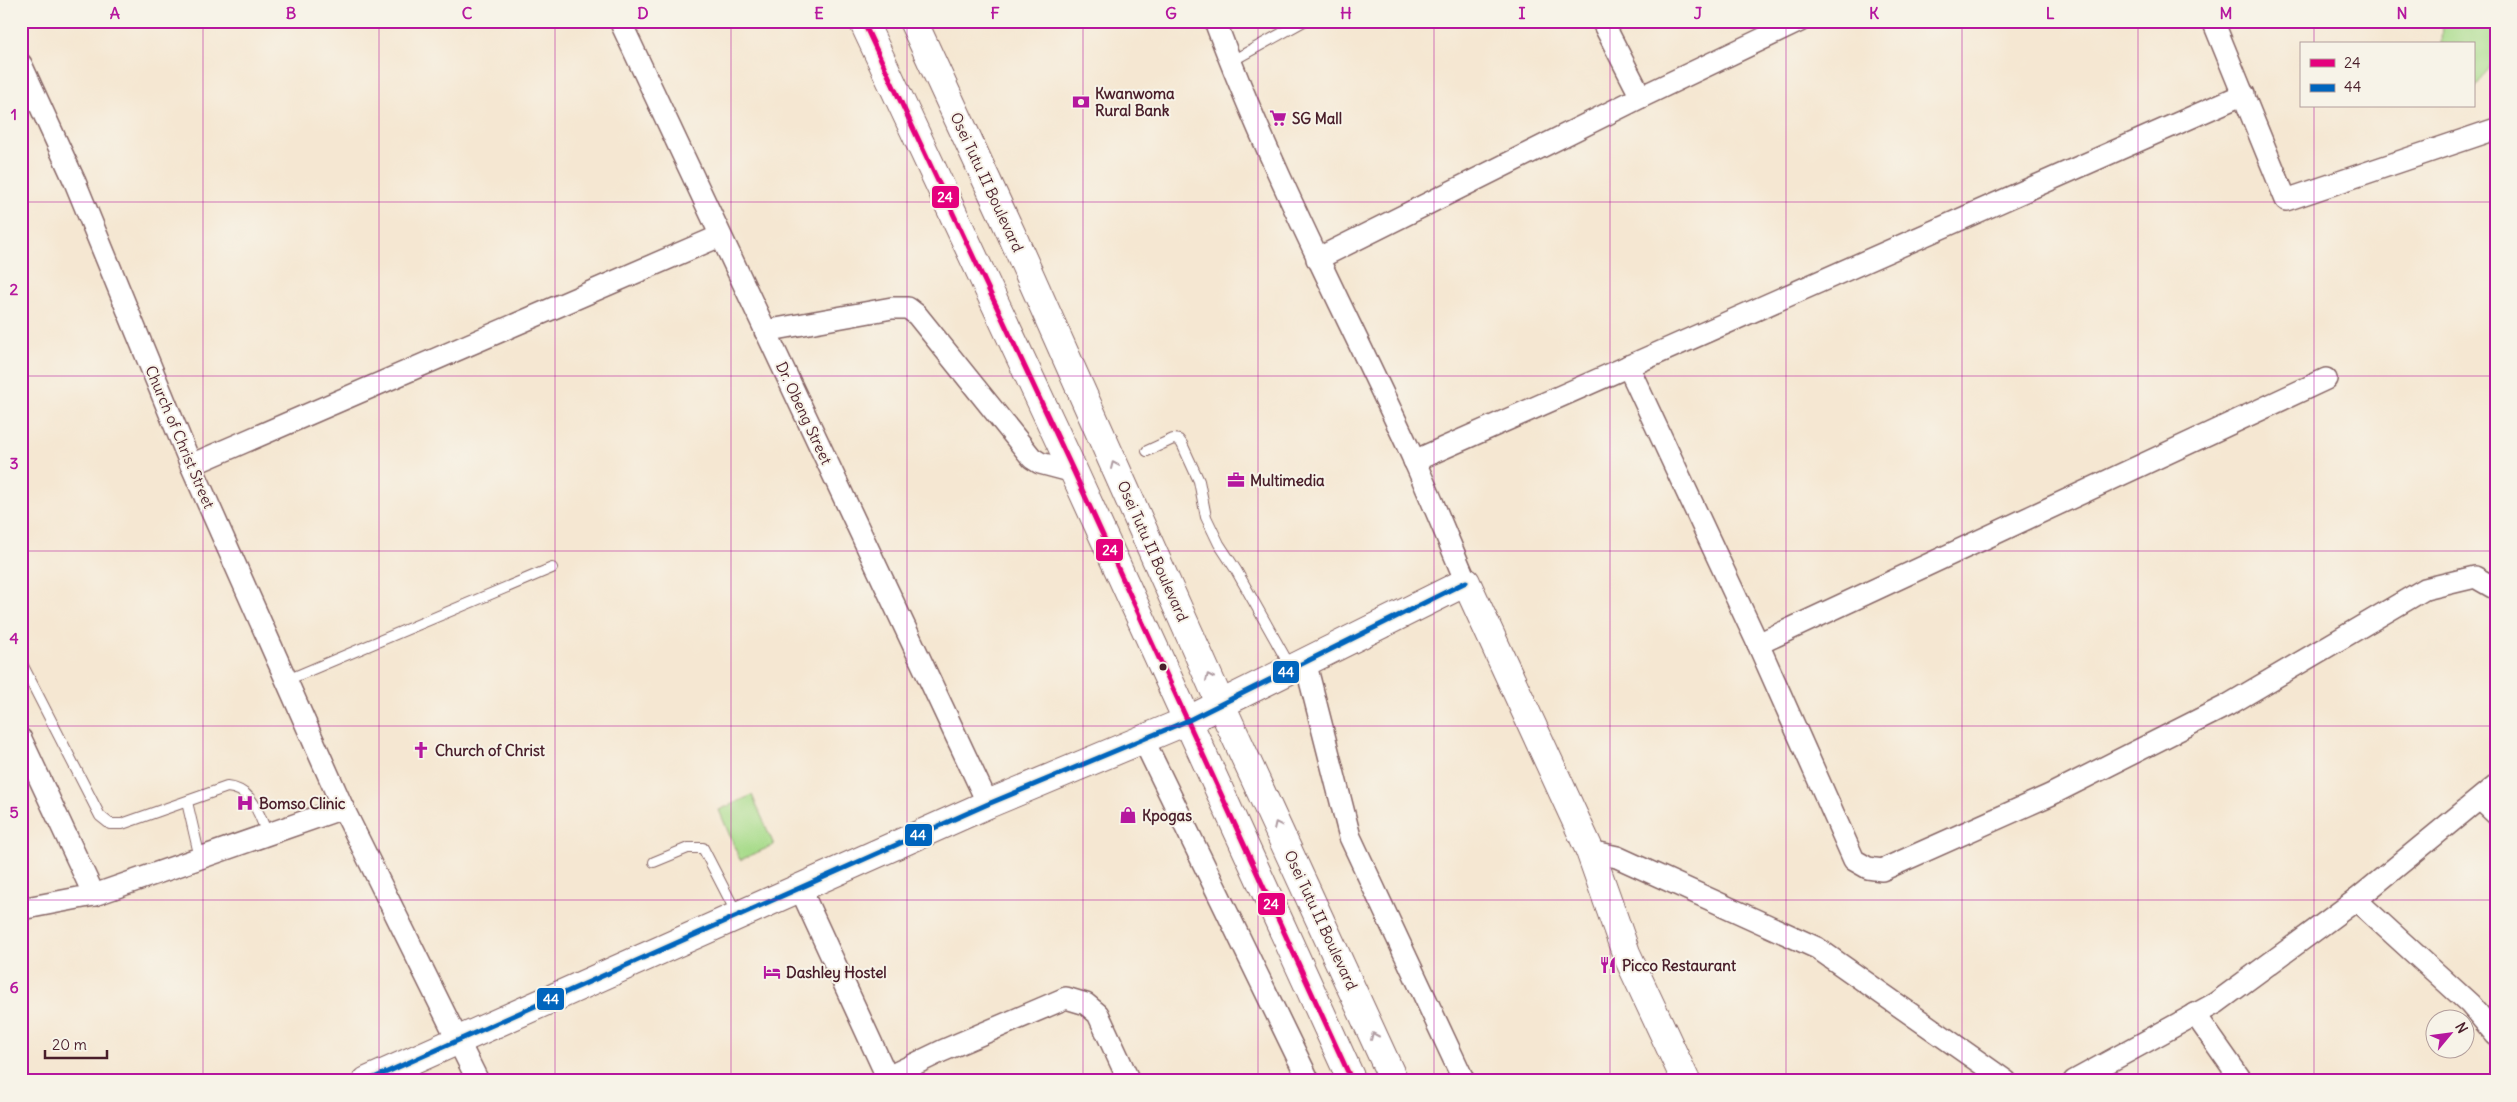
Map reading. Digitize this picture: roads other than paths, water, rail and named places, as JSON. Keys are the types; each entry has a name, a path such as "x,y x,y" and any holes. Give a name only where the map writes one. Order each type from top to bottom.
{"main road":[{"path":"863,21 1189,720 1352,1081"},
{"name":"Osei Tutu II Boulevard","path":"913,21 1011,233 1221,705 1394,1081"},
{"path":"367,1081 457,1039 988,804 1189,720 1466,582 1590,851 1626,953 1686,1081"}],"street":[{"name":"Dr. Obeng Street","path":"620,21 988,804"},
{"path":"1215,21 1230,62 1317,259 1414,460 1466,582"},
{"path":"1602,21 1641,96"},
{"path":"1317,259 1641,96 1800,21"},
{"path":"2213,21 2286,200 2496,129"},
{"name":"Church of Christ Street","path":"21,64 75,182 191,465 344,808 478,1081"},
{"path":"1414,460 2244,94"},
{"path":"191,465 720,236"},
{"path":"765,331 892,308 908,308 917,315 1032,458 1040,464 1074,472"},
{"path":"1628,366 1758,644 1854,860 1868,868 1882,870 2050,795 2228,705 2425,589 2475,576 2496,589"},
{"path":"1758,644 2326,379"},
{"path":"1299,665 1350,837 1464,1081"},
{"path":"21,739 94,895"},
{"path":"1143,739 1309,1081"},
{"path":"2074,1081 2216,1003 2356,900 2496,785"},
{"path":"2480,798 2496,814"},
{"path":"21,909 94,895 344,808"},
{"path":"1590,851 1617,857 1817,948 2006,1081"},
{"path":"800,888 888,1079 942,1051 1066,998 1086,1004 1098,1014 1129,1081"},
{"path":"2356,900 2470,1004 2496,1035"},
{"path":"2195,1014 2242,1081"}],"lane":[{"path":"1230,62 1304,21"},
{"path":"1147,450 1173,439 1179,440 1182,444 1199,481 1206,517 1219,544 1299,665"},
{"path":"287,680 552,568"},
{"path":"21,662 100,816 110,824 122,824 227,787 238,788 246,792 267,834"},
{"path":"187,802 200,858"},
{"path":"654,862 688,848 702,848 738,915"}],"place":[{"name":"Kwanwoma Rural Bank","path":"1081,102"},
{"name":"SG Mall","path":"1278,118"},
{"name":"Multimedia","path":"1236,480"},
{"name":"Church of Christ","path":"421,750"},
{"name":"Bomso Clinic","path":"245,803"},
{"name":"Kpogas","path":"1128,815"},
{"name":"Picco Restaurant","path":"1608,965"},
{"name":"Dashley Hostel","path":"772,972"}]}
